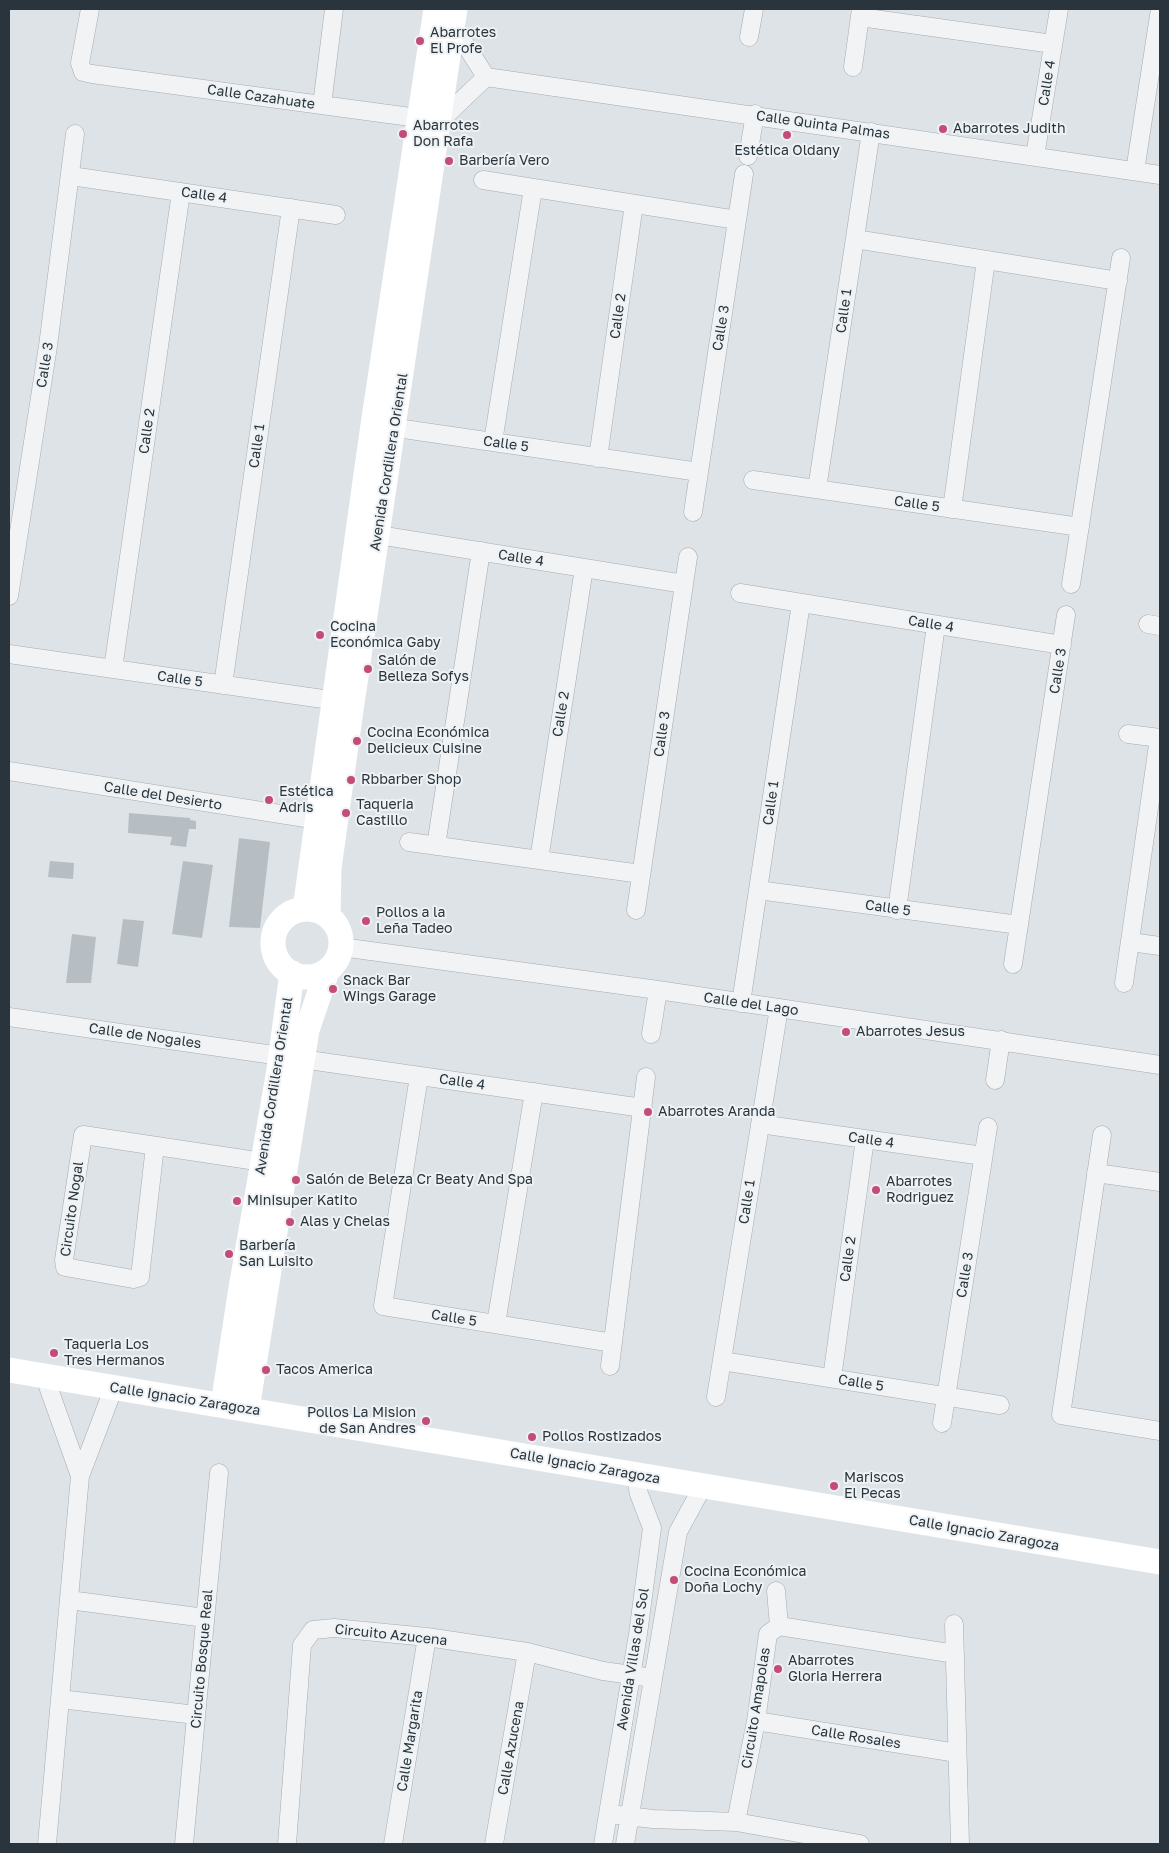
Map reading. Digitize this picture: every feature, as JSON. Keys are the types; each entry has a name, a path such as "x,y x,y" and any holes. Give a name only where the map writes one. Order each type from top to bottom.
{"street":[{"name":"Calle Cazahuate","path":"90,9 80,63 83,72 430,119"},
{"path":"322,105 334,9"},
{"path":"749,37 754,9"},
{"name":"Calle 4","path":"1035,156 1059,9"},
{"path":"1135,171 1160,9"},
{"path":"853,66 861,13 1053,44"},
{"path":"430,119 486,77 448,14"},
{"name":"Avenida Cordillera Oriental","path":"304,910 318,820 342,702 430,119 448,14"},
{"name":"Calle Quinta Palmas","path":"486,77 755,114 1160,175"},
{"path":"748,156 755,114"},
{"name":"Calle 1","path":"817,489 871,132"},
{"name":"Calle 3","path":"9,596 48,346 75,134"},
{"name":"Calle 3","path":"693,512 744,174"},
{"name":"Calle 4","path":"71,176 336,215"},
{"path":"483,180 737,220"},
{"path":"493,442 533,188"},
{"name":"Calle 2","path":"113,669 181,192"},
{"name":"Calle 2","path":"598,458 634,204"},
{"name":"Calle 1","path":"223,685 291,208"},
{"path":"854,239 1118,281"},
{"path":"1071,584 1122,258"},
{"path":"952,509 986,260"},
{"name":"Calle 5","path":"383,427 699,472"},
{"name":"Calle 5","path":"753,480 1080,527"},
{"name":"Calle 4","path":"368,533 684,584"},
{"path":"436,846 481,551"},
{"name":"Calle 3","path":"636,910 688,557"},
{"name":"Calle 2","path":"539,860 584,568"},
{"name":"Calle 4","path":"740,593 1062,645"},
{"name":"Calle 1","path":"741,1003 800,603"},
{"name":"Calle 3","path":"1013,964 1066,615"},
{"path":"897,910 936,625"},
{"name":"Calle 5","path":"9,654 342,702"},
{"name":"Avenida Cordillera Oriental","path":"328,916 329,868 342,702"},
{"path":"1124,983 1160,738 1128,734"},
{"name":"Calle del Desierto","path":"9,771 318,820"},
{"path":"409,842 641,874"},
{"name":"Calle 5","path":"758,890 897,910 1019,924"},
{"path":"304,910 317,911 328,916 336,926 341,947 336,962 327,971 316,976 304,977 292,973 282,966 275,955 273,943 276,930 282,920 293,913 304,910"},
{"path":"1130,942 1160,946"},
{"name":"Calle del Lago","path":"341,947 658,990 1001,1040 1123,1061 1160,1065"},
{"name":"Avenida Cordillera Oriental","path":"235,1407 241,1288 263,1162 292,1057 308,1030 327,971"},
{"name":"Avenida Cordillera Oriental","path":"235,1407 266,1293 292,1057 292,973"},
{"path":"651,1034 658,990"},
{"name":"Calle 1","path":"716,1397 778,1008"},
{"name":"Calle de Nogales","path":"9,1017 292,1057"},
{"path":"995,1080 1001,1040"},
{"name":"Calle 4","path":"292,1057 643,1108"},
{"name":"Calle 5","path":"419,1076 383,1306 613,1343"},
{"path":"610,1366 646,1077"},
{"path":"496,1324 534,1092"},
{"name":"Calle 4","path":"760,1124 983,1156"},
{"name":"Calle 3","path":"942,1423 988,1127"},
{"path":"1102,1135 1061,1415 1160,1431"},
{"name":"Circuito Nogal","path":"155,1146 140,1277 133,1278 65,1267 64,1260 83,1136 155,1146 263,1162"},
{"name":"Calle 2","path":"832,1378 865,1139"},
{"path":"1096,1173 1160,1182"},
{"path":"241,1288 266,1293"},
{"name":"Calle 5","path":"722,1361 1000,1405"},
{"name":"Calle Ignacio Zaragoza","path":"9,1370 1160,1562"},
{"path":"44,1376 80,1476"},
{"path":"47,1844 80,1476 114,1387"},
{"name":"Circuito Bosque Real","path":"184,1844 219,1473"},
{"name":"Avenida Villas del Sol","path":"603,1844 632,1675 652,1528 639,1494 635,1474"},
{"name":"Avenida Villas del Sol","path":"625,1844 678,1532 703,1486"},
{"path":"652,1528 678,1532"},
{"path":"776,1591 779,1626 955,1654"},
{"path":"69,1600 206,1618"},
{"path":"954,1624 960,1844"},
{"name":"Circuito Amapolas","path":"736,1822 756,1721 768,1634 779,1626"},
{"name":"Circuito Azucena","path":"287,1844 302,1645 313,1630 334,1628 427,1637 527,1652 604,1671 653,1678"},
{"name":"Calle Margarita","path":"393,1844 427,1637"},
{"name":"Calle Azucena","path":"494,1844 527,1652"},
{"path":"60,1699 196,1715"},
{"name":"Calle Rosales","path":"756,1721 957,1753"},
{"path":"608,1814 736,1822 860,1844"}],"building":[{"path":"129,813 190,818 190,820 196,821 196,829 189,829 186,847 170,845 172,837 128,833"},
{"path":"239,838 270,842 260,928 229,927"},
{"path":"50,861 74,863 73,879 48,877"},
{"path":"183,861 213,865 202,938 172,934"},
{"path":"123,919 144,921 138,967 117,964"},
{"path":"72,934 96,937 91,983 66,983"}],"place":[{"name":"Abarrotes El Profe","path":"420,41"},
{"name":"Abarrotes Judith","path":"943,129"},
{"name":"Abarrotes Don Rafa","path":"403,134"},
{"name":"Estética Oldany","path":"787,135"},
{"name":"Barbería Vero","path":"449,161"},
{"name":"Cocina Económica Gaby","path":"320,635"},
{"name":"Salón de Belleza Sofys","path":"368,669"},
{"name":"Cocina Económica Delicieux Cuisine","path":"357,741"},
{"name":"Rbbarber Shop","path":"351,780"},
{"name":"Estética Adris","path":"269,800"},
{"name":"Taqueria Castillo","path":"346,813"},
{"name":"Pollos a la Leña Tadeo","path":"366,921"},
{"name":"Snack Bar Wings Garage","path":"333,989"},
{"name":"Abarrotes Jesus","path":"846,1032"},
{"name":"Abarrotes Aranda","path":"648,1112"},
{"name":"Salón de Beleza Cr Beaty And Spa","path":"296,1180"},
{"name":"Abarrotes Rodriguez","path":"876,1190"},
{"name":"Minisuper Katito","path":"237,1201"},
{"name":"Alas y Chelas","path":"290,1222"},
{"name":"Barbería San Luisito","path":"229,1254"},
{"name":"Taqueria Los Tres Hermanos","path":"54,1353"},
{"name":"Tacos America","path":"266,1370"},
{"name":"Pollos La Mision de San Andres","path":"426,1421"},
{"name":"Pollos Rostizados","path":"532,1437"},
{"name":"Mariscos El Pecas","path":"834,1486"},
{"name":"Cocina Económica Doña Lochy","path":"674,1580"},
{"name":"Abarrotes Gloria Herrera","path":"778,1669"}]}
